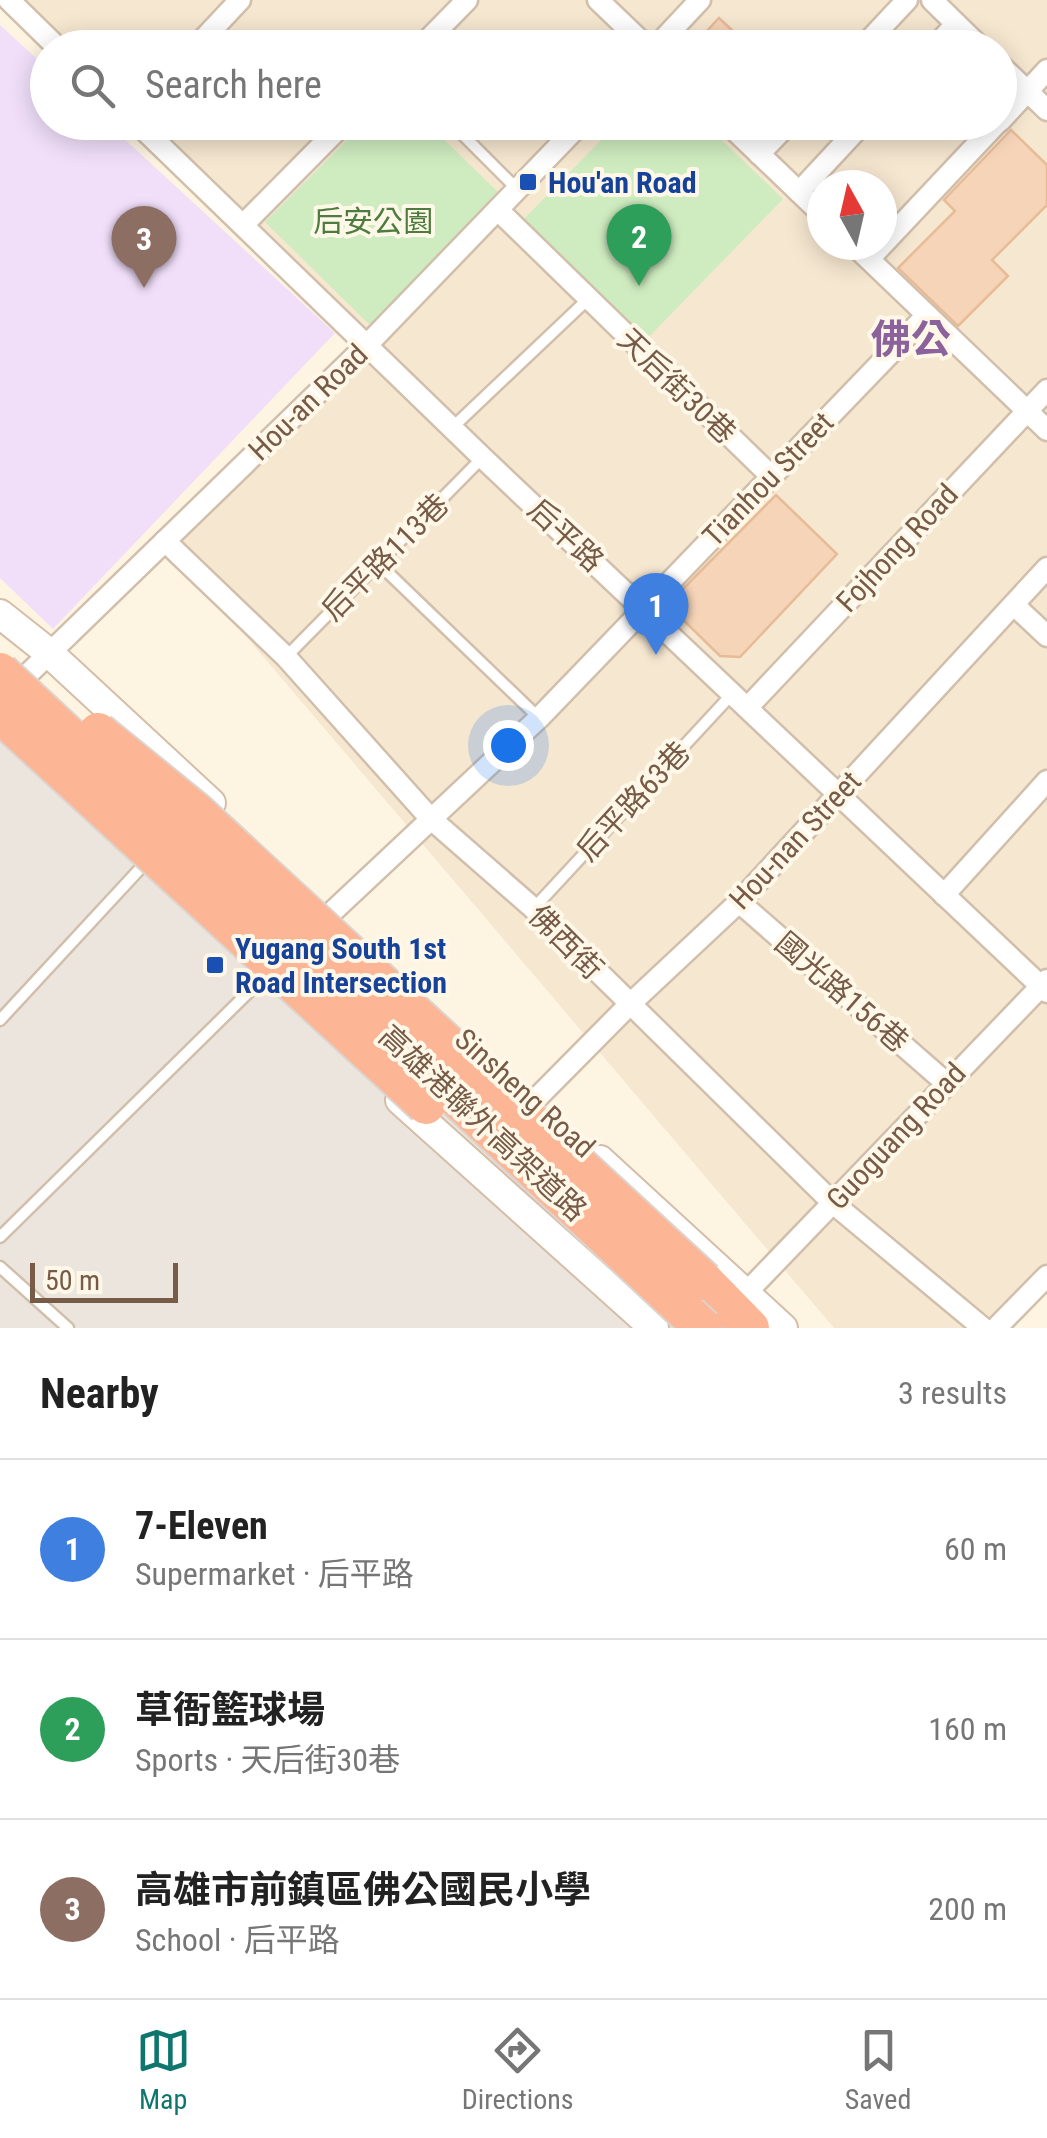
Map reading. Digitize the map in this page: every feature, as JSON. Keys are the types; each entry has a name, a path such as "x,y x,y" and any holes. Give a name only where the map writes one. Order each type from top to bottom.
{"highway":[{"name":"高雄港聯外高架道路","path":"5,668 701,1313 748,1310"},
{"path":"0,714 668,1328"}],"street":[{"path":"212,30 240,0"},
{"path":"438,30 467,0"},
{"path":"598,0 631,30"},
{"path":"669,30 700,0"},
{"path":"879,30 907,0"},
{"path":"932,0 962,30"},
{"path":"18,3 42,30"},
{"path":"950,30 956,24"},
{"path":"1017,103 1047,70"},
{"path":"1017,81 1047,110"},
{"name":"后平路","path":"155,140 483,458 1045,986"},
{"path":"243,225 327,140"},
{"name":"Hou-an Road","path":"5,668 48,652 368,345 565,140"},
{"path":"745,140 807,200"},
{"path":"760,154 773,140"},
{"path":"799,192 847,140"},
{"path":"897,219 980,140"},
{"name":"天后街30巷","path":"498,210 772,476"},
{"path":"870,260 1047,430"},
{"name":"Tianhou Street","path":"264,976 539,718 927,315"},
{"name":"Fojhong Road","path":"740,700 1047,390"},
{"name":"佛西街","path":"165,541 286,657 430,818 533,908 834,1204 983,1328"},
{"name":"Hou-nan Street","path":"533,1102 739,902 1047,568"},
{"name":"Sinsheng Road","path":"0,604 533,1102 748,1310 783,1328"},
{"path":"1014,605 1047,636"},
{"name":"Sinsheng Road","path":"0,614 48,652"},
{"name":"Sinsheng Road","path":"5,668 177,830 308,934 701,1313"},
{"path":"0,734 150,858 264,976 654,1328"},
{"path":"944,895 1047,781"},
{"name":"國光路156巷","path":"739,902 945,1082"},
{"name":"Sinsheng Road","path":"274,910 305,1014"},
{"name":"Guoguang Road","path":"748,1310 834,1204 945,1082 1045,986"},
{"path":"996,1328 1047,1276"},
{"path":"748,1310 761,1328"}],"lane":[{"path":"468,140 517,190"},
{"path":"453,427 587,300"},
{"name":"后平路113巷","path":"286,657 483,458"},
{"path":"379,564 539,718"},
{"path":"0,702 5,668"},
{"name":"后平路63巷","path":"533,908 740,700"},
{"path":"0,1020 150,858"},
{"path":"0,1237 264,976"},
{"path":"0,1267 68,1328"}],"shaded area":[{"path":"9,0 1047,0 1047,1278 999,1328 834,1328 165,541 367,345 154,140 1017,140 1017,30 40,30"},
{"path":"0,25 30,52 30,140 125,140 335,333 53,629 0,578"},
{"path":"0,683 684,1318 674,1328 0,1328"}],"green space":[{"name":"后安公園","path":"347,140 444,140 502,196 372,327 265,222"},
{"path":"601,140 722,140 783,199 641,345 517,226"}],"building":[{"path":"719,18 732,30 708,30"},
{"path":"1017,136 1047,165 1047,205 992,260 1008,276 958,326 898,268 955,211 944,200 1001,140 1017,140"},
{"path":"776,495 837,554 740,657 720,656 670,607 672,600"}],"place":[{"name":"Hou'an Road","path":"528,182"},
{"name":"草衙籃球場","path":"639,286"},
{"name":"高雄市前鎮區佛公國民小學","path":"144,288"},
{"name":"7-Eleven","path":"656,655"},
{"name":"Yugang South 1st Road Intersection","path":"215,965"}],"district":[{"name":"佛公","path":"911,339"}]}
